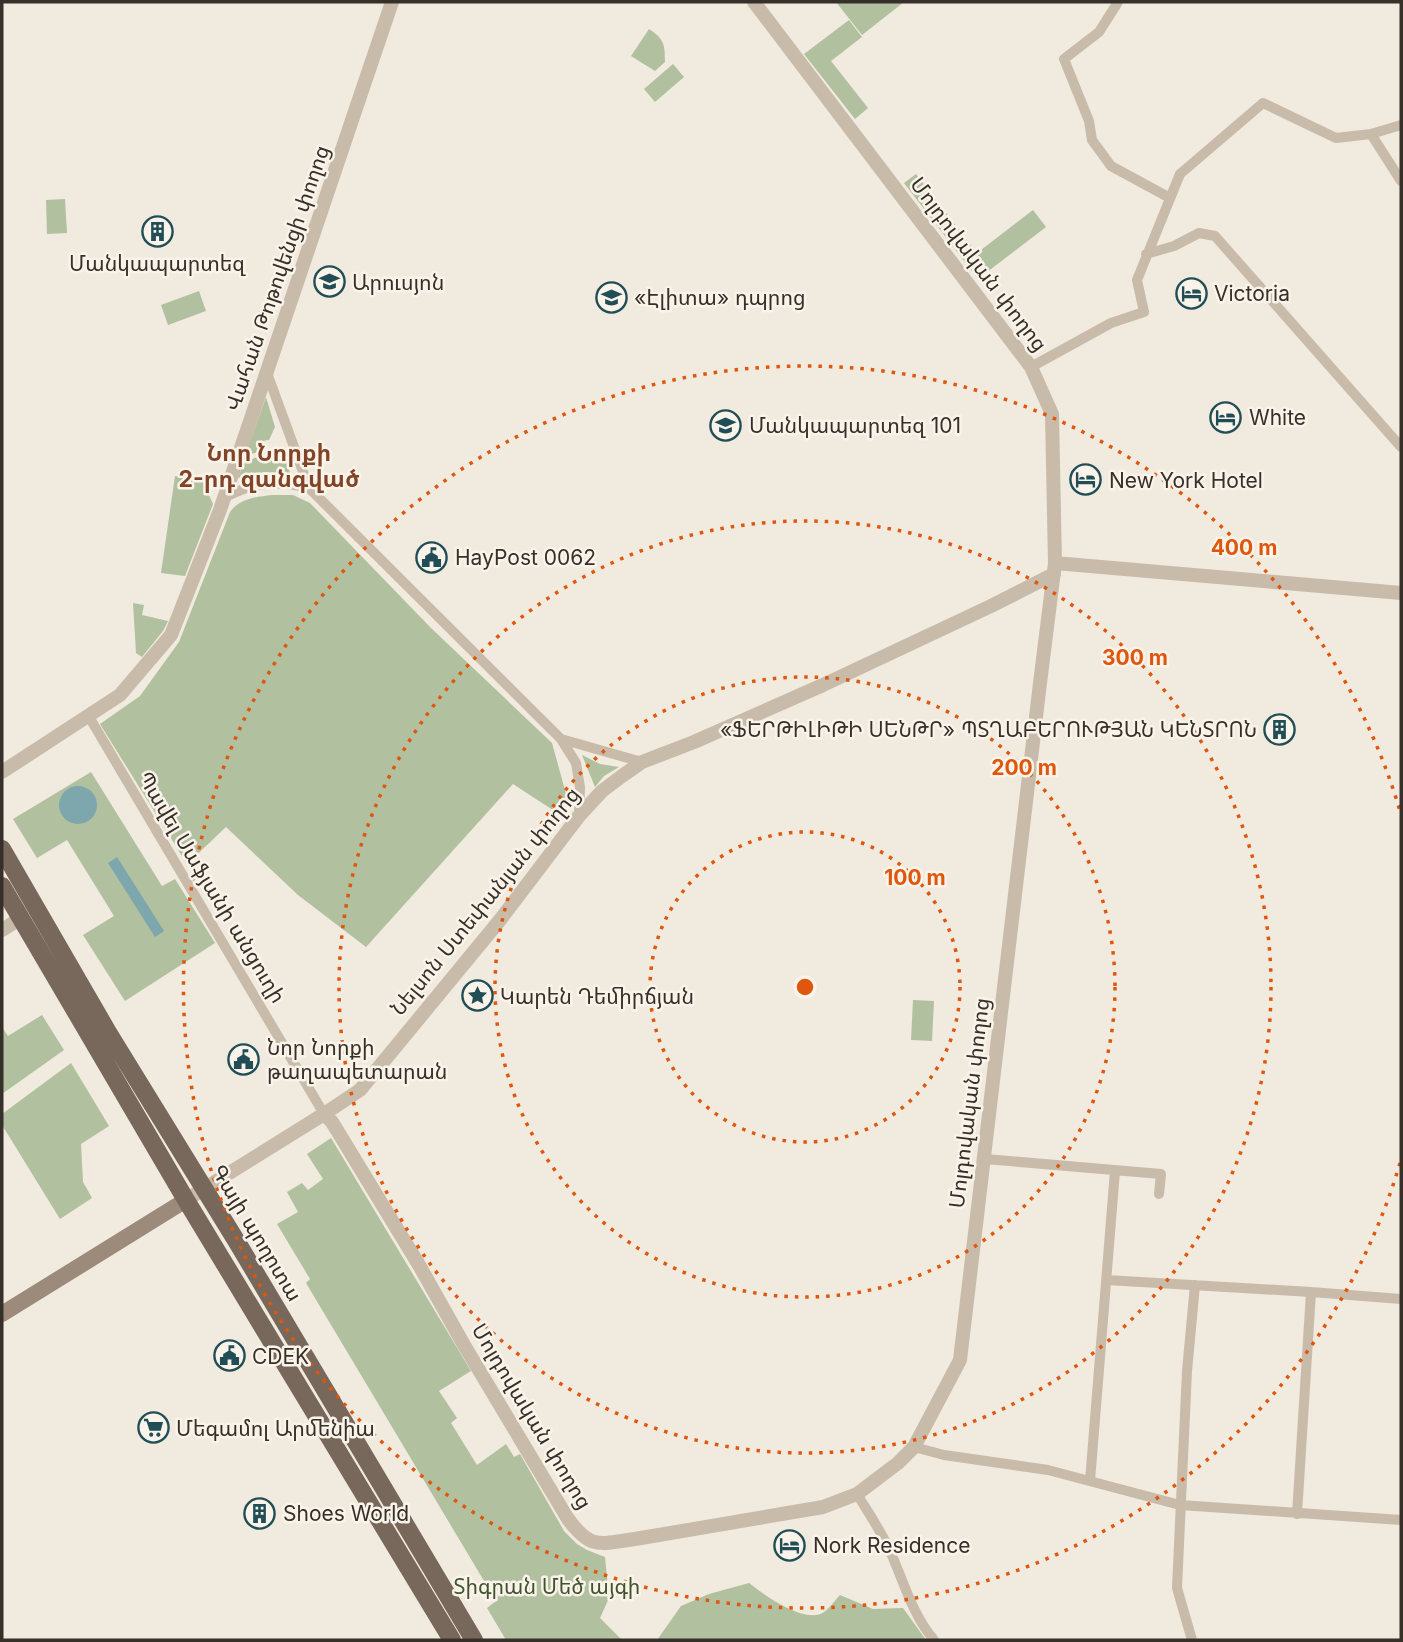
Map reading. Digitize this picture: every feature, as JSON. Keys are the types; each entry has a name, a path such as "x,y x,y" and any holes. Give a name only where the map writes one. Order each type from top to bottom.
{"main road":[{"name":"Գայի պողոտա","path":"2,849 103,1023 474,1640"},
{"name":"Գայի պողոտա","path":"2,886 186,1200 452,1640"},
{"path":"2,1314 186,1200"}],"street":[{"name":"Վահան Թոթովենցի փողոց","path":"2,772 120,695 172,635 225,497 392,2"},
{"name":"Մոլդովական փողոց","path":"324,1114 419,1265 568,1519 580,1535 593,1542 605,1543 823,1507 857,1494 898,1463 914,1447 960,1360 1055,569 1052,414 1031,367 754,2"},
{"path":"1118,2 1098,32 1065,59 1089,121 1092,140 1111,166 1170,198"},
{"path":"1031,367 1111,323 1144,312 1137,280 1180,174 1263,103 1336,138 1371,134 1401,125"},
{"path":"1371,134 1401,181"},
{"path":"1146,254 1174,246 1199,233 1215,236 1401,447"},
{"path":"267,373 309,488 561,739 576,763 580,787 579,817"},
{"path":"225,497 242,488 259,484 278,482 309,488"},
{"path":"1055,569 1401,593"},
{"name":"Նելսոն Ստեփանյան փողոց","path":"186,1200 359,1090 500,920 602,791 642,762 822,685 1001,602 1055,569"},
{"name":"Պավել Սաֆյանի անցուղի","path":"88,715 324,1114"},
{"path":"561,739 642,762"},
{"path":"2,930 21,918"},
{"path":"985,1159 1161,1174 1159,1194"},
{"path":"1090,1481 1115,1171"},
{"path":"1107,1280 1401,1299"},
{"path":"1192,1640 1177,1588 1187,1371 1195,1285"},
{"path":"1297,1514 1311,1292"},
{"path":"914,1447 944,1455 1048,1470 1180,1505 1401,1520"},
{"path":"857,1494 889,1549 917,1616 934,1640"}],"green space":[{"path":"836,2 904,2 862,35"},
{"path":"849,20 862,37 831,61 868,108 855,119 804,54"},
{"path":"649,29 661,39 665,51 665,62 655,71 631,56"},
{"path":"673,64 684,77 655,102 644,89"},
{"path":"916,174 977,253 1033,210 1046,227 978,279 904,183"},
{"path":"65,199 67,233 47,234 46,200"},
{"path":"199,291 206,311 168,325 161,305"},
{"path":"266,397 275,427 269,440 260,443 258,452 245,456"},
{"path":"260,456 267,460 275,456 286,460 290,473 264,472 238,478 244,462"},
{"path":"175,476 201,478 213,504 185,576 161,573"},
{"path":"272,495 293,495 310,503 431,628 552,743 568,801 559,814 513,784 366,947 298,895 226,827 187,864 100,724 140,696 179,642 230,512 243,501"},
{"path":"133,603 144,605 142,615 168,621 142,657 136,653"},
{"path":"582,755 600,764 619,767 604,776 595,787"},
{"path":"91,772 162,886 175,879 215,943 125,1001 83,935 114,916 67,840 37,858 13,819"},
{"path":"913,1000 934,1001 932,1041 911,1040"},
{"path":"42,1015 64,1050 2,1094 2,1027 8,1036"},
{"path":"71,1063 109,1126 81,1144 83,1182 92,1198 60,1219 2,1125 2,1114"},
{"name":"Տիգրան Մեծ այգի","path":"331,1138 471,1371 439,1391 457,1418 451,1423 477,1465 506,1444 514,1457 520,1454 564,1531 577,1544 605,1557 609,1598 600,1618 622,1640 506,1640 487,1608 496,1601 306,1283 310,1279 277,1224 298,1212 287,1192 302,1183 308,1190 323,1179 307,1154"},
{"path":"749,1583 785,1607 807,1615 824,1612 840,1595 873,1609 903,1608 926,1640 657,1640 681,1606 709,1594"}],"water":[{"path":"78,786 92,791 97,805 92,819 78,824 64,819 59,805 64,791"},
{"path":"117,857 164,931 155,937 108,863"}],"place":[{"name":"Մանկապարտեզ","path":"157,231"},
{"name":"Արուսյոն","path":"329,282"},
{"name":"Victoria","path":"1191,293"},
{"name":"«Էլիտա» դպրոց","path":"611,297"},
{"name":"White","path":"1226,417"},
{"name":"Մանկապարտեզ 101","path":"726,425"},
{"name":"New York Hotel","path":"1086,480"},
{"name":"HayPost 0062","path":"432,557"},
{"name":"«ՖԵՐԹԻԼԻԹԻ ՍԵՆԹՐ» ՊՏՂԱԲԵՐՈՒԹՅԱՆ ԿԵՆՏՐՈՆ","path":"1280,729"},
{"name":"Կարեն Դեմիրճյան","path":"477,996"},
{"name":"Նոր Նորքի թաղապետարան","path":"244,1059"},
{"name":"CDEK","path":"229,1356"},
{"name":"Մեգամոլ Արմենիա","path":"153,1428"},
{"name":"Shoes World","path":"260,1513"},
{"name":"Nork Residence","path":"790,1545"}],"district":[{"name":"Նոր Նորքի 2-րդ զանգված","path":"269,466"}]}
